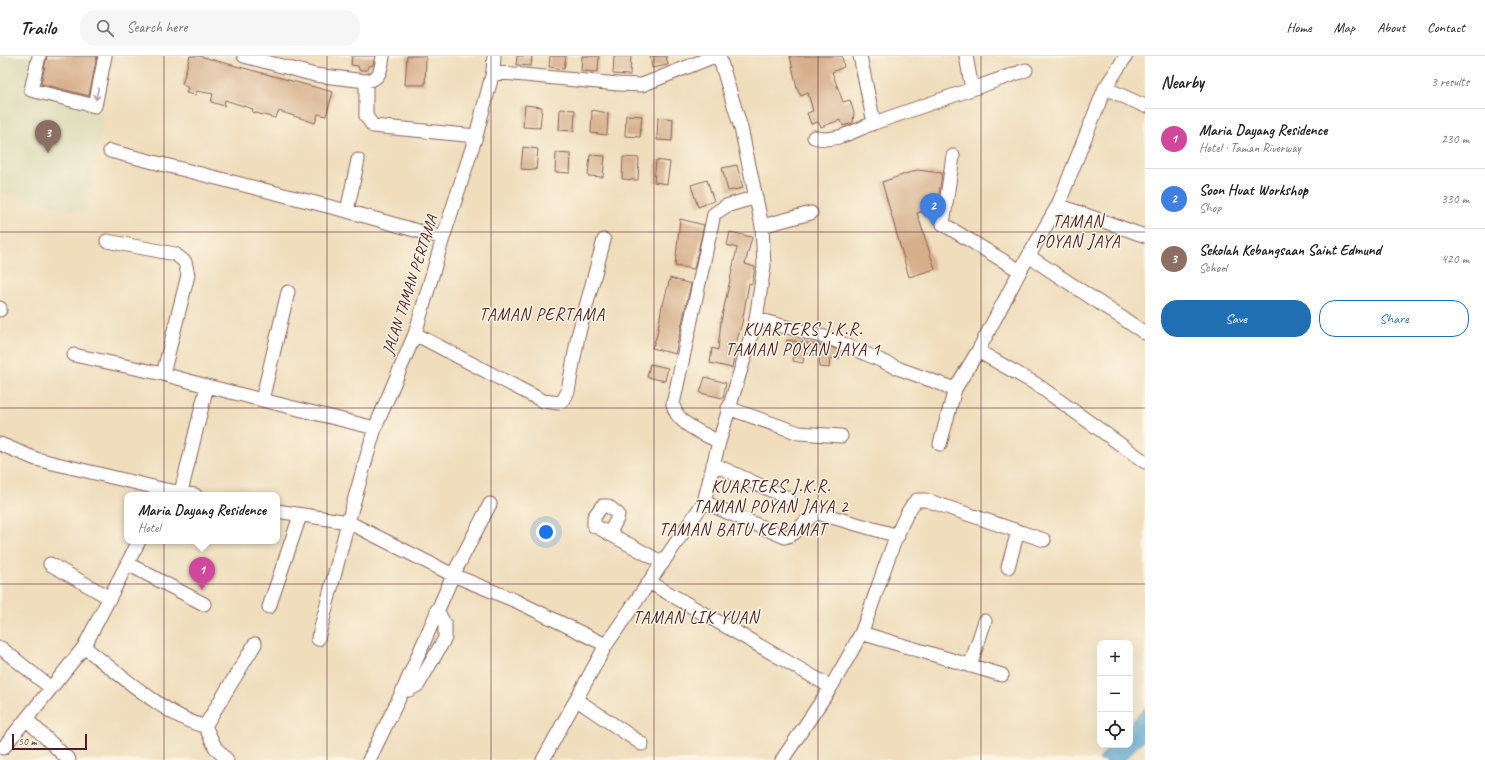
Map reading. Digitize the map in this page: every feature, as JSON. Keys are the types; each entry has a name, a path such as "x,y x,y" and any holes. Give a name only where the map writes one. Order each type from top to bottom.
{"street":[{"path":"39,56 31,90 95,106 105,56"},
{"path":"244,56 272,59 315,75 366,81 372,80 378,76 381,70 382,56"},
{"name":"JALAN TAMAN PERTAMA","path":"318,639 348,522 375,428 415,334 443,238 476,136 493,72 494,56"},
{"path":"493,72 642,85 715,56"},
{"path":"544,760 585,706 606,645 704,502 712,464 756,319 764,266 762,226 741,128 719,56"},
{"path":"860,56 874,123"},
{"path":"966,56 972,89"},
{"path":"940,444 954,389 978,351 1020,271 1030,257 1058,205 1105,88 1126,56"},
{"path":"814,137 823,140 831,140 874,123 1026,70"},
{"path":"366,81 366,116 373,126 476,136"},
{"path":"1105,88 1145,106"},
{"path":"110,152 347,211 443,238"},
{"path":"953,156 944,224 1020,271"},
{"path":"347,211 358,160"},
{"path":"719,442 680,420 674,410 673,404 714,214 726,206 756,197"},
{"path":"1058,205 1145,236"},
{"path":"762,226 811,213"},
{"path":"415,334 543,400 552,404 559,404 564,399 568,391 578,336 604,240"},
{"path":"107,241 175,254 185,262 188,274 163,374"},
{"path":"1030,257 1145,333"},
{"path":"262,400 288,292"},
{"path":"756,319 832,340 900,369 954,389"},
{"path":"978,351 1036,384 1145,462"},
{"path":"74,355 163,374 375,428"},
{"path":"182,492 207,386"},
{"path":"728,408 799,433 841,436"},
{"path":"0,444 36,459 161,492"},
{"path":"712,464 788,498"},
{"path":"782,760 831,687 861,633 898,536 911,507 917,500 922,499 1044,540"},
{"path":"704,502 785,537 796,533 809,518 818,513 898,536"},
{"path":"369,760 404,688 453,575 490,504"},
{"path":"280,512 300,516 348,522 453,575 516,601 606,645"},
{"path":"269,608 300,516"},
{"path":"1008,567 1018,531"},
{"path":"609,534 662,562"},
{"path":"3,748 84,647 138,544"},
{"path":"50,564 110,598"},
{"path":"128,564 204,604"},
{"path":"649,582 831,687"},
{"path":"404,688 409,690 418,685 445,638 445,625 437,610"},
{"path":"970,666 985,621"},
{"path":"861,633 1002,675"},
{"path":"205,726 255,644"},
{"path":"84,647 168,709 191,722 205,726 215,747 227,760"},
{"path":"1,648 51,688"},
{"path":"585,706 642,744"},
{"path":"26,719 69,760"}],"shaded area":[{"path":"0,56 37,56 27,92 104,115 86,214 0,191"}],"water":[{"path":"1145,708 1145,722 1133,735 1133,721"},
{"path":"1108,748 1120,748 1109,760 1098,760"}],"building":[{"path":"47,56 97,56 89,96 41,84"},
{"path":"190,56 199,56 333,92 326,116 318,114 315,123 279,111 275,118 252,112 253,109 225,100 224,106 211,102 213,94 197,91 195,95 186,93 188,88 182,84"},
{"path":"352,56 375,56 373,65 368,66 367,70 359,70 358,66 351,65"},
{"path":"407,56 426,56 425,85 405,85"},
{"path":"517,56 532,56 531,66 516,65"},
{"path":"550,56 566,56 564,69 549,67"},
{"path":"582,56 599,56 598,72 581,71"},
{"path":"614,56 631,56 630,75 613,74"},
{"path":"650,56 666,56 668,65 652,68"},
{"path":"790,56 842,56 844,67 832,72 843,102 850,100 854,113 853,123 843,126 840,120 821,127 818,122 811,124 807,113 813,111 808,93 801,96 797,89"},
{"path":"525,105 542,107 540,128 523,127"},
{"path":"560,109 575,110 574,131 559,130"},
{"path":"592,110 608,113 607,135 591,133"},
{"path":"626,115 642,116 640,137 625,136"},
{"path":"658,117 673,119 672,141 657,140"},
{"path":"523,147 538,149 536,170 521,169"},
{"path":"556,153 571,154 570,173 555,172"},
{"path":"590,155 605,156 603,177 588,176"},
{"path":"623,157 639,158 638,180 622,179"},
{"path":"656,160 670,162 667,184 654,182"},
{"path":"737,165 743,188 728,191 722,168"},
{"path":"917,170 942,173 937,208 917,213 935,269 909,277 882,182"},
{"path":"707,180 714,201 698,207 691,185"},
{"path":"680,219 704,225 694,269 675,266"},
{"path":"730,232 752,237 745,264 755,267 752,284 749,283 732,368 710,363 712,348 718,350 721,321 737,248 727,245"},
{"path":"670,278 691,284 675,354 652,348 657,335 662,305"},
{"path":"787,340 831,347 840,351 839,359 830,358 829,368 819,367 820,356 804,353 803,363 793,361 794,350 785,350"},
{"path":"650,364 668,368 665,381 647,377"},
{"path":"705,377 726,383 723,398 700,393"}],"waterway":[{"path":"1133,739 1145,727"},
{"path":"1113,760 1124,748"}],"place":[{"name":"Sekolah Kebangsaan Saint Edmund","path":"48,153"},
{"name":"Soon Huat Workshop","path":"933,226"},
{"name":"Maria Dayang Residence","path":"202,590"}],"district":[{"name":"TAMAN POYAN JAYA","path":"1078,231"},
{"name":"TAMAN PERTAMA","path":"542,314"},
{"name":"KUARTERS J.K.R. TAMAN POYAN JAYA 1","path":"803,339"},
{"name":"KUARTERS J.K.R. TAMAN POYAN JAYA 2","path":"771,496"},
{"name":"TAMAN BATU KERAMAT","path":"743,529"},
{"name":"TAMAN LIK YUAN","path":"696,617"}]}
